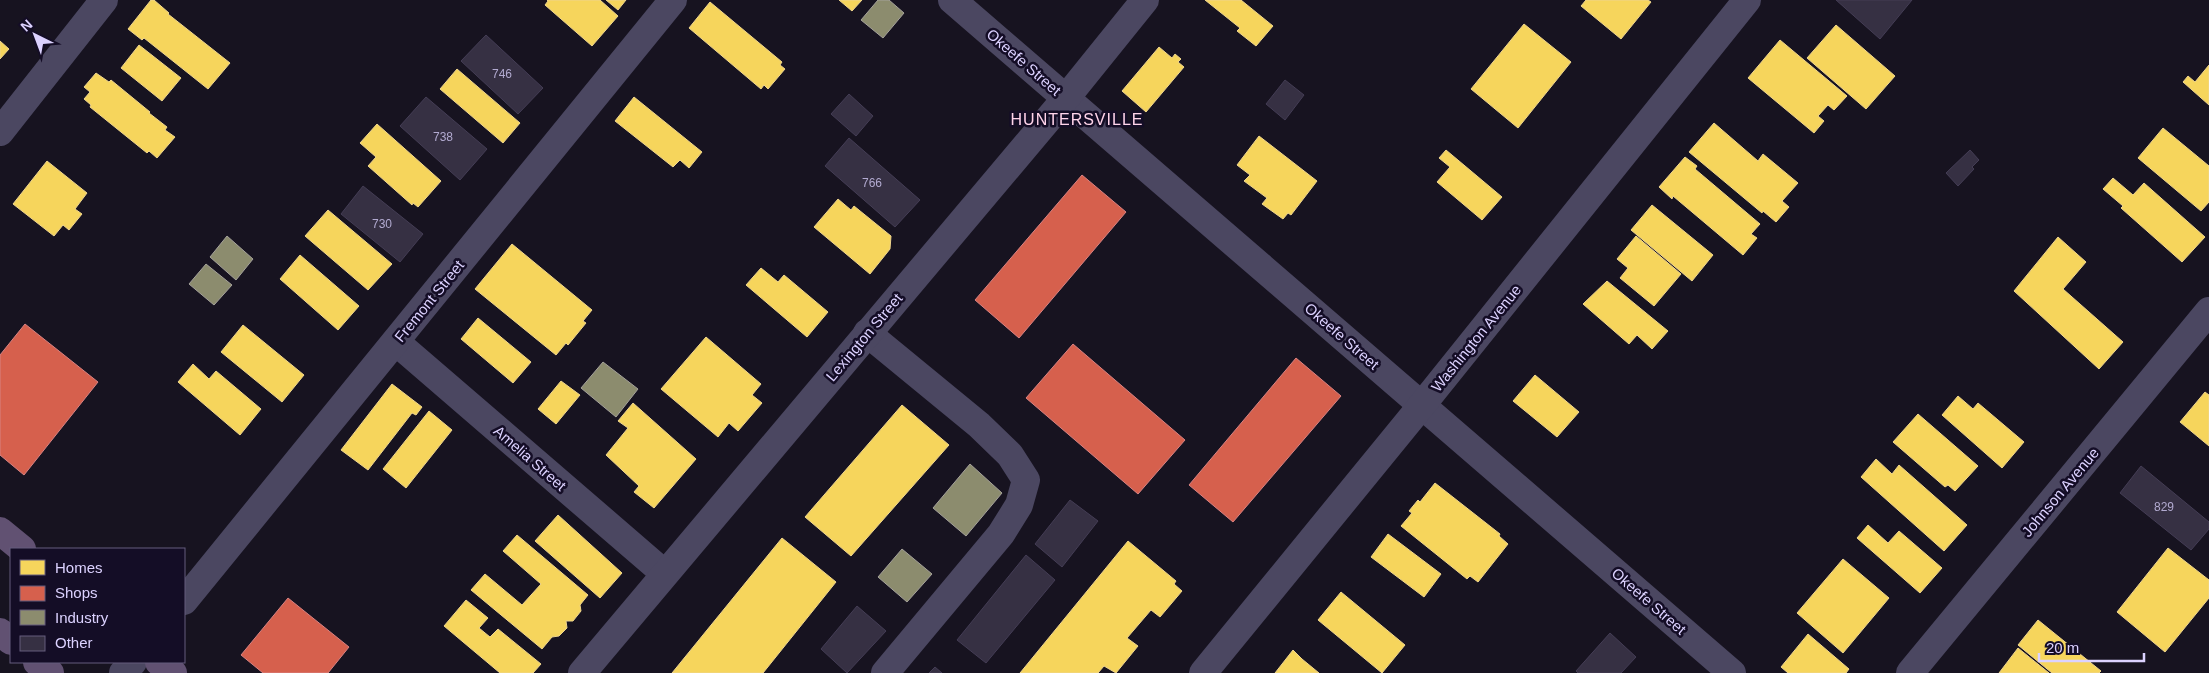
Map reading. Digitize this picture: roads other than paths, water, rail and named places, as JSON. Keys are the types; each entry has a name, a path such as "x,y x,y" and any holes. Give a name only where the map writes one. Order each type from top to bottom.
{"main road":[{"path":"0,531 21,548"},
{"path":"0,632 10,640"},
{"path":"38,663 50,673"},
{"path":"160,663 173,673"}],"street":[{"path":"0,132 104,0"},
{"name":"Fremont Street","path":"185,600 673,0"},
{"name":"Okeefe Street","path":"952,0 1732,673"},
{"name":"Lexington Street","path":"582,673 664,573 1066,98 1146,0"},
{"name":"Washington Avenue","path":"1203,673 1422,405 1747,0"},
{"name":"Johnson Avenue","path":"1910,673 2209,311"},
{"path":"867,333 979,425 1010,455 1026,480 1019,505 1000,534 885,673"},
{"name":"Amelia Street","path":"396,342 664,573"},
{"path":"124,673 132,663"}],"district":[{"name":"HUNTERSVILLE","path":"1077,119"}]}
